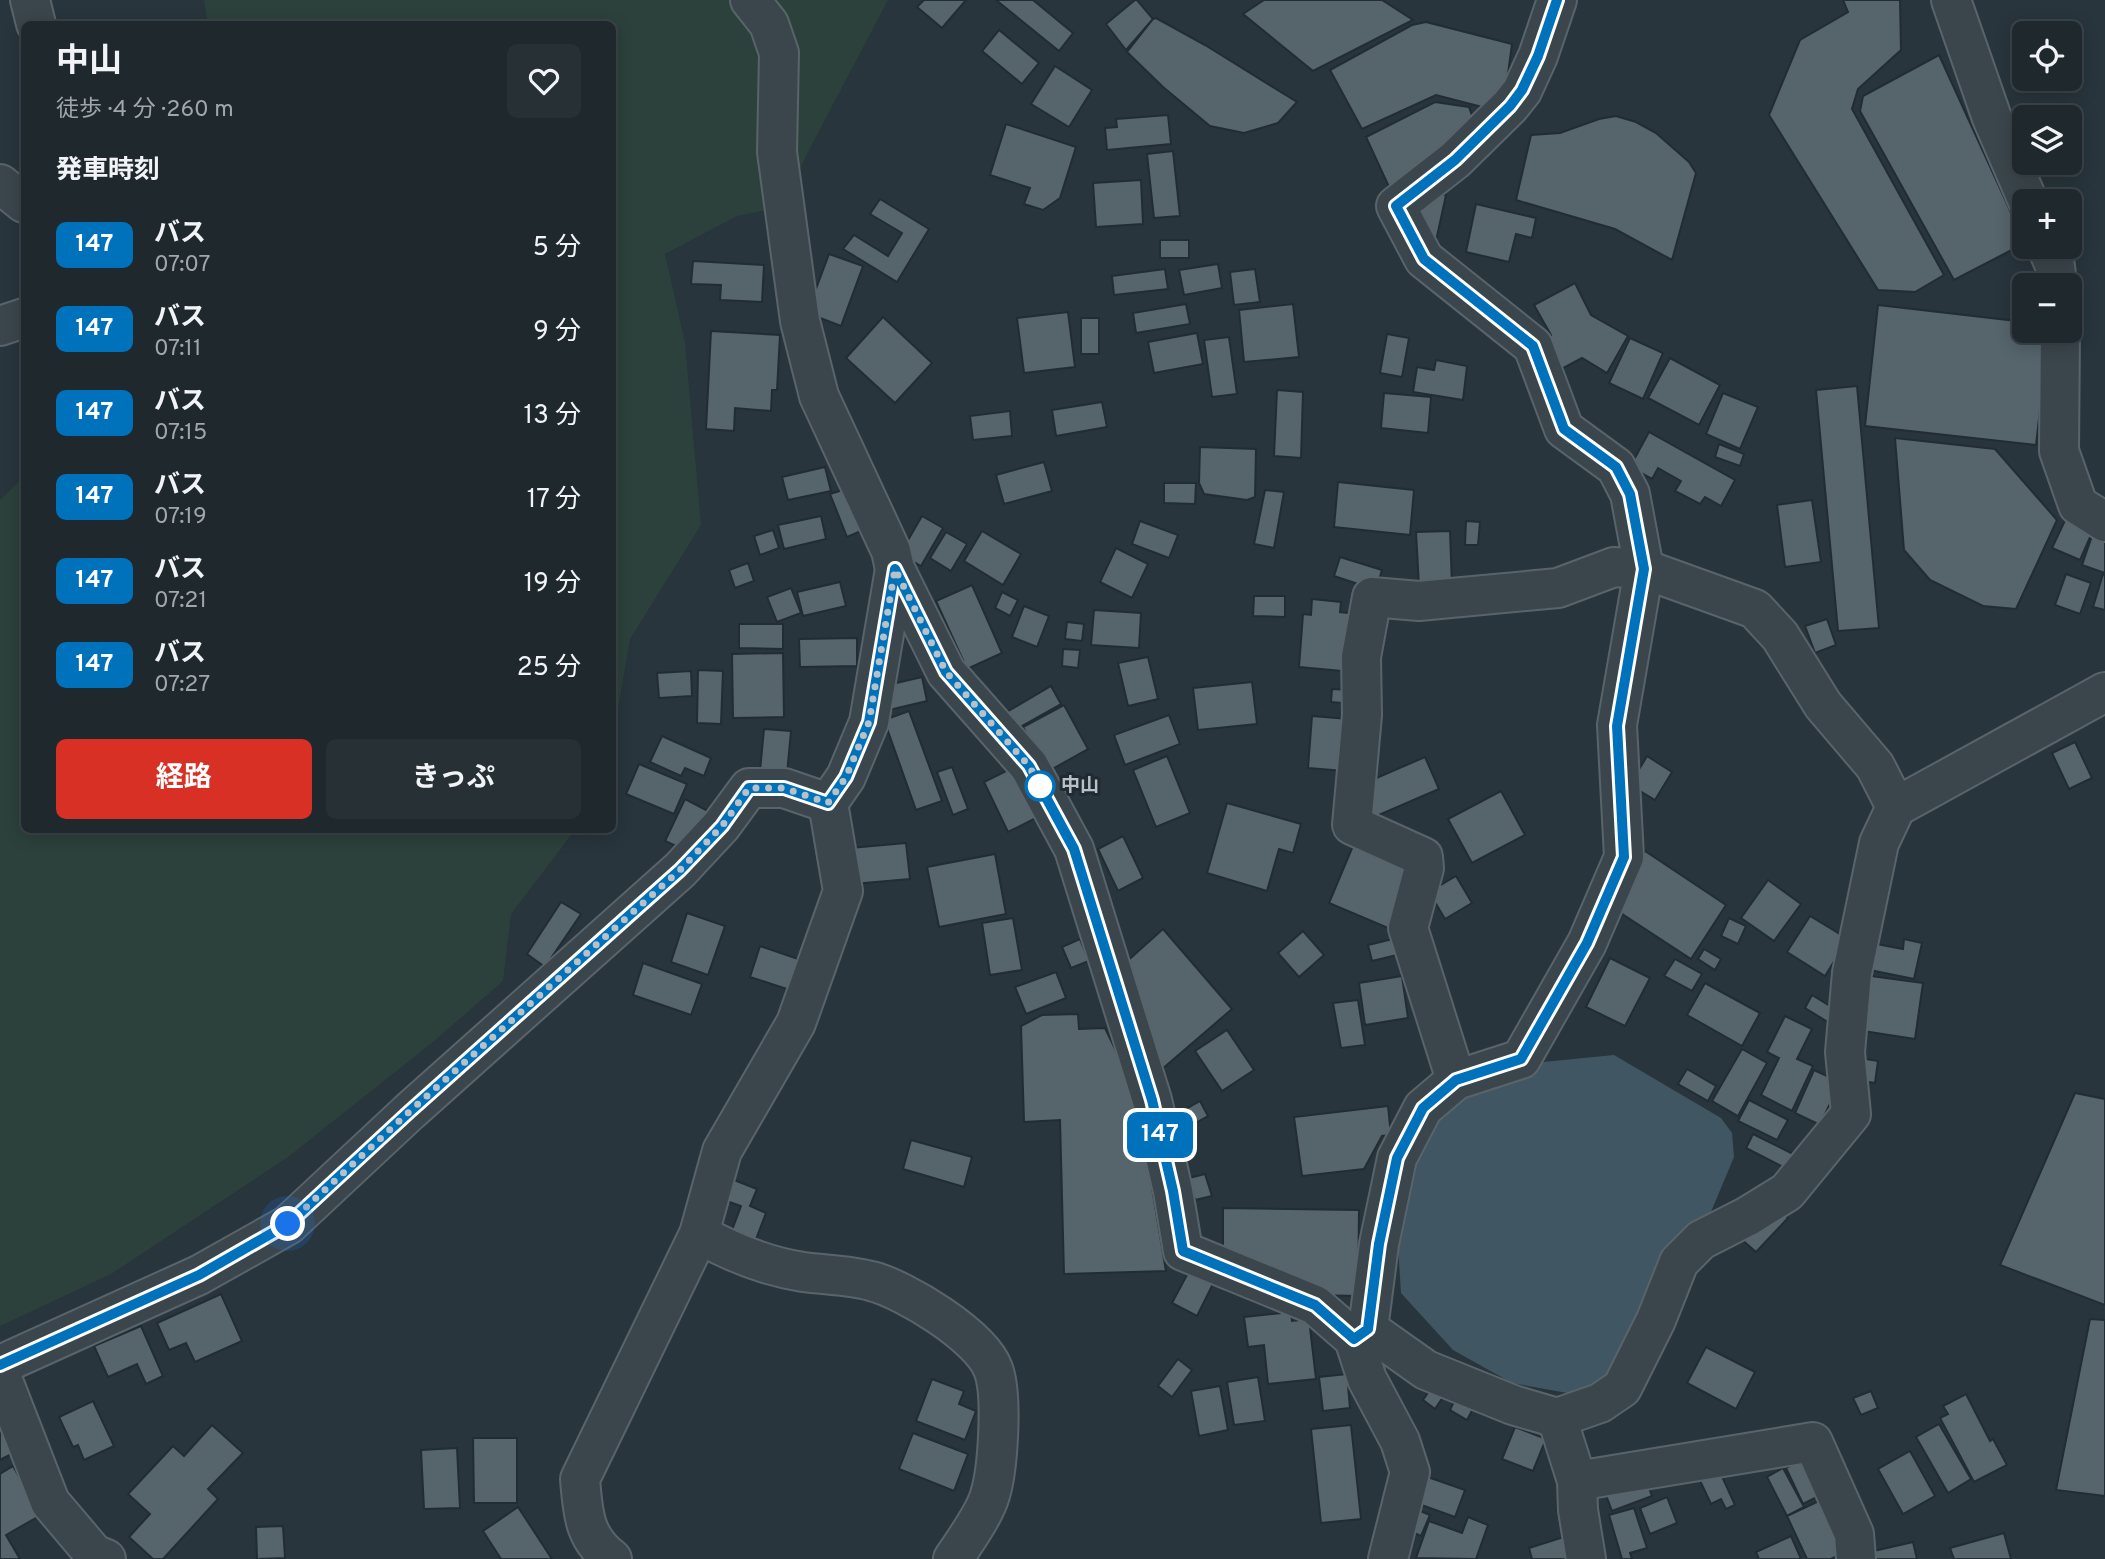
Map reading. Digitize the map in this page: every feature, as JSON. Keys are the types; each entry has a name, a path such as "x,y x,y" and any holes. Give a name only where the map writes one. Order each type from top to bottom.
{"street":[{"path":"30,0 35,21"},
{"path":"750,0 769,24 779,53 777,152 800,321 819,396 891,551 895,569 946,672 1029,766 1074,849 1152,1100 1173,1191 1183,1251 1315,1305 1426,1370 1513,1405 1557,1418 1600,1403 1622,1388 1656,1320 1679,1262 1701,1240 1787,1192 1851,1114 1845,1052 1852,973 1879,843 1896,807 2105,692"},
{"path":"1388,1559 1410,1472 1400,1441 1367,1378 1361,1334 1397,1158 1423,1108 1456,1080 1521,1059 1587,943 1624,857 1617,726 1644,569 1630,494 1616,467 1564,429 1533,346 1424,259 1396,206 1455,160 1510,106 1522,90 1538,56 1557,0"},
{"path":"1951,0 1993,118 2023,189"},
{"path":"0,184 21,201"},
{"path":"0,326 21,319"},
{"path":"2060,343 2059,451 2078,505 2105,522"},
{"path":"1456,1080 1408,928 1424,868 1423,857 1352,825 1362,715 1361,657 1371,597 1419,601 1558,588 1614,568 1644,569 1755,609 1780,636 1823,705 1875,766 1896,807"},
{"path":"612,1559 605,1554 583,1521 580,1479 699,1234 722,1152 796,1023 843,891 828,803 846,777 869,722 895,569"},
{"path":"0,1365 199,1275 288,1224 680,870 722,826 749,788 784,788 828,803"},
{"path":"699,1234 734,1254 800,1272 872,1281 930,1308 974,1341 993,1368 1000,1405 995,1461 990,1496 953,1559"},
{"path":"0,1373 50,1502 94,1554 106,1559"},
{"path":"1557,1418 1577,1481 1578,1510 1586,1559"},
{"path":"1577,1481 1813,1442 1854,1534 1856,1559"}],"green space":[{"path":"204,0 888,0 782,207 737,216 665,254 685,343 701,525 630,639 616,720 616,21 208,21"},
{"path":"21,480 21,833 573,833 511,914 503,981 433,1042 288,1157 111,1274 0,1326 0,500"}],"water":[{"path":"1614,1055 1721,1118 1732,1133 1734,1157 1705,1226 1607,1380 1573,1394 1512,1383 1453,1350 1401,1293 1397,1231 1420,1126 1463,1090 1543,1062"}],"building":[{"path":"924,0 966,0 942,28 917,7"},
{"path":"996,0 1033,0 1073,33 1059,51"},
{"path":"1135,0 1153,19 1126,50 1106,24"},
{"path":"1264,0 1382,0 1413,20 1313,71 1243,14"},
{"path":"1843,0 1900,0 1901,50 1858,89 1852,109 1944,275 1915,292 1878,290 1769,115 1800,40 1848,12"},
{"path":"1156,18 1297,102 1278,123 1244,133 1210,126 1163,87 1127,52"},
{"path":"1426,22 1512,44 1506,89 1486,108 1436,95 1362,129 1330,70 1412,25"},
{"path":"999,30 1039,63 1022,84 982,51"},
{"path":"1939,55 2012,215 2012,250 1954,280 1860,111 1863,96"},
{"path":"1055,66 1092,90 1069,127 1031,104"},
{"path":"1435,102 1469,107 1475,124 1390,189 1366,137"},
{"path":"1168,115 1171,144 1107,150 1105,128 1117,127 1116,119"},
{"path":"1616,116 1636,122 1656,133 1689,162 1696,173 1672,260 1615,229 1516,200 1531,135 1560,133"},
{"path":"1006,124 1076,147 1060,198 1043,210 1024,204 1030,188 990,175"},
{"path":"1173,151 1180,216 1154,218 1147,154"},
{"path":"1141,180 1143,224 1096,227 1093,183"},
{"path":"1426,190 1446,195 1436,241 1415,236"},
{"path":"880,199 929,229 897,282 843,249 854,235 888,256 902,233 870,214"},
{"path":"1476,204 1536,218 1532,238 1516,234 1509,262 1466,252"},
{"path":"1160,240 1189,240 1189,258 1160,258"},
{"path":"829,254 863,266 841,326 807,313"},
{"path":"693,261 764,265 762,302 720,300 721,285 691,284"},
{"path":"1218,264 1222,288 1184,295 1179,270"},
{"path":"1165,269 1168,289 1114,295 1112,276"},
{"path":"1255,269 1260,302 1234,305 1230,272"},
{"path":"1575,283 1591,315 1628,336 1607,373 1582,358 1556,372 1540,341 1551,335 1534,305"},
{"path":"1186,304 1190,324 1136,333 1133,313"},
{"path":"1293,304 1299,357 1244,362 1239,310"},
{"path":"1878,305 2012,320 2012,343 2048,343 2036,445 1865,426"},
{"path":"1068,312 1075,367 1024,373 1017,318"},
{"path":"883,317 932,363 895,403 846,358"},
{"path":"1081,318 1099,318 1099,354 1081,354"},
{"path":"711,331 780,335 777,390 772,390 771,411 735,408 734,431 706,429"},
{"path":"1197,333 1203,364 1154,373 1148,342"},
{"path":"1387,334 1409,338 1402,377 1380,373"},
{"path":"1229,337 1237,394 1212,397 1204,340"},
{"path":"1630,338 1663,353 1643,399 1609,383"},
{"path":"1670,358 1720,385 1699,425 1648,398"},
{"path":"1436,360 1467,366 1463,400 1413,392 1417,367 1434,370"},
{"path":"1857,386 1879,628 1838,631 1816,390"},
{"path":"1277,390 1303,392 1301,458 1274,456"},
{"path":"1384,393 1431,397 1428,433 1381,428"},
{"path":"1723,393 1758,407 1740,449 1706,434"},
{"path":"1102,402 1107,427 1056,436 1052,410"},
{"path":"1010,411 1012,436 973,440 970,416"},
{"path":"1649,432 1735,480 1721,506 1705,497 1700,504 1675,491 1681,481 1658,468 1652,479 1630,467"},
{"path":"1895,438 1995,449 2057,520 2016,609 1983,606 1930,580 1904,550"},
{"path":"1719,444 1744,454 1740,466 1715,457"},
{"path":"1200,447 1256,449 1255,497 1247,500 1204,494 1199,483"},
{"path":"1044,462 1052,491 1004,504 996,475"},
{"path":"825,467 831,491 788,500 782,477"},
{"path":"1338,482 1414,490 1410,535 1334,527"},
{"path":"1164,483 1196,483 1195,504 1164,503"},
{"path":"846,489 861,531 847,537 830,494"},
{"path":"1265,490 1284,492 1274,548 1254,544"},
{"path":"1812,500 1821,562 1785,567 1777,505"},
{"path":"2068,514 2095,526 2080,560 2052,548"},
{"path":"821,516 826,539 784,549 778,525"},
{"path":"922,516 943,528 921,566 900,554"},
{"path":"1140,521 1178,535 1169,558 1132,544"},
{"path":"1466,521 1480,522 1478,545 1465,545"},
{"path":"773,530 779,548 760,555 754,536"},
{"path":"982,531 1021,554 1003,585 964,561"},
{"path":"1450,531 1452,585 1419,586 1416,532"},
{"path":"946,532 967,544 951,571 930,558"},
{"path":"2092,536 2105,541 2105,573 2082,565"},
{"path":"1116,548 1148,564 1132,598 1100,582"},
{"path":"1340,557 1382,570 1376,590 1334,576"},
{"path":"748,563 754,581 735,588 729,570"},
{"path":"2066,574 2091,583 2080,614 2055,605"},
{"path":"2103,574 2105,575 2105,610 2093,607"},
{"path":"840,582 846,606 803,616 797,592"},
{"path":"972,585 1002,653 967,669 936,601"},
{"path":"791,588 801,613 777,622 767,597"},
{"path":"1002,592 1018,600 1010,616 995,608"},
{"path":"1254,596 1285,596 1285,617 1253,616"},
{"path":"1312,599 1341,602 1340,612 1358,614 1353,672 1299,667 1303,614 1311,615"},
{"path":"1024,606 1049,616 1037,647 1012,637"},
{"path":"1094,610 1141,613 1139,648 1091,645"},
{"path":"1827,619 1836,645 1815,653 1805,626"},
{"path":"1067,622 1084,624 1082,641 1065,639"},
{"path":"739,624 783,624 783,649 739,648"},
{"path":"857,638 857,666 800,667 799,639"},
{"path":"1063,649 1080,650 1078,668 1062,666"},
{"path":"783,653 784,717 733,718 732,654"},
{"path":"1148,657 1158,699 1128,706 1118,663"},
{"path":"698,670 723,671 721,724 697,723"},
{"path":"691,671 692,696 659,698 657,673"},
{"path":"922,677 927,701 885,711 879,687"},
{"path":"1252,682 1257,724 1198,730 1193,688"},
{"path":"1051,686 1061,704 1015,730 1005,713"},
{"path":"1332,689 1353,690 1352,704 1331,702"},
{"path":"1064,705 1088,749 1047,772 1023,727"},
{"path":"909,711 942,801 916,810 884,720"},
{"path":"1169,715 1180,744 1125,765 1114,735"},
{"path":"1312,716 1349,719 1345,771 1308,768"},
{"path":"764,729 791,731 787,774 760,771"},
{"path":"662,736 711,758 704,776 685,768 681,776 650,762"},
{"path":"2075,742 2092,778 2069,789 2052,753"},
{"path":"1167,756 1190,813 1156,827 1133,770"},
{"path":"1647,756 1672,772 1655,800 1630,785"},
{"path":"1425,757 1439,789 1372,818 1358,786"},
{"path":"639,764 687,784 674,814 626,794"},
{"path":"952,767 968,809 953,815 937,772"},
{"path":"1012,768 1036,818 1008,832 984,782"},
{"path":"1501,791 1525,835 1472,863 1448,819"},
{"path":"685,799 708,811 689,852 665,841"},
{"path":"1227,803 1301,824 1293,853 1279,849 1267,891 1207,873"},
{"path":"1123,836 1143,878 1118,891 1098,849"},
{"path":"1355,841 1414,865 1388,928 1329,903"},
{"path":"906,843 910,879 853,884 850,848"},
{"path":"1645,851 1726,905 1691,959 1610,906"},
{"path":"995,854 1006,914 939,927 927,867"},
{"path":"1456,876 1472,903 1445,919 1429,892"},
{"path":"1768,880 1801,904 1774,941 1741,918"},
{"path":"561,902 581,914 545,967 527,954"},
{"path":"687,913 725,926 708,975 671,962"},
{"path":"1810,916 1848,939 1825,976 1787,952"},
{"path":"1013,918 1022,970 990,975 982,923"},
{"path":"1729,918 1746,926 1738,944 1721,936"},
{"path":"1163,929 1232,1009 1161,1070 1124,964"},
{"path":"1303,931 1324,955 1299,977 1278,953"},
{"path":"1080,939 1089,961 1071,968 1062,947"},
{"path":"1393,939 1397,955 1372,961 1368,945"},
{"path":"1904,939 1922,943 1914,979 1860,968 1866,942 1903,949"},
{"path":"760,946 810,963 799,993 750,977"},
{"path":"1704,949 1721,959 1715,970 1698,959"},
{"path":"1610,958 1650,978 1625,1026 1586,1007"},
{"path":"1675,959 1702,974 1692,991 1664,976"},
{"path":"643,963 702,984 691,1015 633,995"},
{"path":"1056,972 1066,998 1026,1014 1015,987"},
{"path":"1402,976 1408,1018 1365,1025 1359,983"},
{"path":"1871,976 1923,983 1915,1039 1863,1031"},
{"path":"1705,983 1760,1013 1742,1046 1687,1015"},
{"path":"1812,995 1838,1011 1831,1024 1805,1008"},
{"path":"1358,1000 1365,1045 1341,1048 1333,1003"},
{"path":"1078,1014 1079,1029 1105,1028 1136,1092 1166,1271 1064,1274 1060,1120 1024,1122 1021,1026 1042,1015"},
{"path":"1785,1016 1812,1029 1797,1059 1813,1066 1792,1111 1761,1095 1779,1058 1767,1052"},
{"path":"1227,1030 1254,1070 1222,1091 1195,1051"},
{"path":"1742,1049 1767,1063 1738,1116 1712,1101"},
{"path":"1866,1059 1878,1061 1875,1083 1862,1081"},
{"path":"1687,1069 1716,1086 1708,1101 1678,1084"},
{"path":"1814,1070 1840,1082 1820,1125 1795,1113"},
{"path":"2075,1093 2105,1099 2105,1305 2000,1265"},
{"path":"1749,1100 1788,1120 1777,1140 1738,1121"},
{"path":"1200,1101 1208,1116 1185,1129 1177,1114"},
{"path":"1388,1106 1391,1135 1382,1136 1364,1169 1302,1176 1294,1117"},
{"path":"1753,1134 1795,1155 1787,1169 1746,1148"},
{"path":"911,1140 972,1157 964,1187 903,1169"},
{"path":"1205,1174 1212,1196 1195,1200 1189,1178"},
{"path":"729,1178 757,1189 750,1206 766,1213 753,1247 729,1238 741,1206 721,1199"},
{"path":"1773,1203 1788,1218 1756,1252 1740,1238"},
{"path":"1223,1208 1359,1210 1358,1296 1310,1295 1223,1259"},
{"path":"1189,1271 1213,1284 1197,1316 1172,1303"},
{"path":"221,1294 242,1341 195,1362 186,1343 169,1350 157,1323"},
{"path":"1291,1312 1292,1321 1309,1319 1316,1379 1268,1384 1264,1345 1248,1347 1244,1317"},
{"path":"2090,1319 2105,1320 2105,1496 2056,1490"},
{"path":"141,1326 163,1376 146,1384 137,1364 108,1377 94,1346"},
{"path":"1706,1347 1755,1372 1736,1409 1687,1383"},
{"path":"1178,1359 1192,1370 1172,1397 1158,1386"},
{"path":"1347,1374 1350,1408 1323,1411 1319,1377"},
{"path":"1258,1377 1265,1421 1234,1425 1227,1382"},
{"path":"932,1379 964,1391 959,1404 976,1411 965,1440 916,1421"},
{"path":"1433,1385 1445,1394 1435,1409 1423,1400"},
{"path":"1220,1386 1228,1430 1199,1436 1191,1391"},
{"path":"1871,1391 1878,1408 1861,1415 1853,1398"},
{"path":"1966,1394 1990,1441 1993,1439 2007,1465 1974,1482 1940,1418 1948,1414 1943,1406"},
{"path":"1456,1397 1474,1407 1467,1420 1450,1410"},
{"path":"93,1401 114,1446 84,1460 78,1445 73,1447 59,1417"},
{"path":"0,1412 19,1450 0,1460"},
{"path":"1939,1424 1971,1479 1948,1493 1916,1437"},
{"path":"212,1425 243,1453 208,1489 218,1499 163,1559 153,1559 129,1537 150,1514 128,1494 173,1446 184,1456"},
{"path":"1351,1425 1361,1519 1321,1523 1311,1429"},
{"path":"1515,1427 1546,1439 1533,1471 1502,1459"},
{"path":"913,1433 968,1454 954,1491 899,1469"},
{"path":"473,1438 517,1438 517,1503 474,1503"},
{"path":"457,1448 460,1508 424,1509 421,1450"},
{"path":"1910,1451 1935,1496 1903,1514 1878,1469"},
{"path":"1809,1456 1827,1492 1803,1504 1786,1468"},
{"path":"1715,1461 1735,1505 1726,1509 1721,1499 1711,1504 1695,1470"},
{"path":"13,1466 41,1515 6,1535 20,1559 0,1559 0,1474"},
{"path":"1783,1468 1804,1507 1787,1516 1767,1477"},
{"path":"1422,1475 1465,1490 1455,1517 1413,1502"},
{"path":"1646,1480 1652,1496 1612,1511 1606,1495"},
{"path":"1667,1497 1677,1523 1650,1534 1640,1508"},
{"path":"1821,1500 1845,1552 1831,1559 1807,1559 1787,1516"},
{"path":"518,1507 552,1559 501,1559 483,1531"},
{"path":"1413,1508 1430,1515 1421,1536 1405,1529"},
{"path":"1634,1508 1647,1548 1630,1553 1632,1559 1622,1559 1609,1515"},
{"path":"1468,1517 1488,1525 1476,1559 1416,1558 1429,1521 1462,1533"},
{"path":"283,1526 285,1558 257,1559 256,1527"},
{"path":"2004,1533 2011,1559 1954,1559 1950,1548"},
{"path":"1570,1535 1577,1559 1532,1559 1529,1548"},
{"path":"1791,1536 1801,1559 1759,1559 1756,1552"},
{"path":"1913,1542 1917,1559 1866,1559 1865,1553"}],"bus line":[{"name":"147","path":"0,1365 199,1275 288,1224 680,870 722,826 749,788 784,788 828,803 846,777 869,722 895,569 946,672 1029,766 1074,849 1152,1100 1173,1191 1183,1251 1315,1305 1354,1339 1368,1329 1379,1244 1397,1158 1423,1108 1456,1080 1521,1059 1587,943 1624,857 1617,726 1644,569 1630,494 1616,467 1564,429 1533,346 1424,259 1396,206 1455,160 1510,106 1522,90 1538,56 1557,0"}],"place":[{"name":"中山","path":"1040,786"}],"route":[{"path":"288,1224 680,870 722,826 749,788 784,788 828,803 846,777 869,722 895,569 946,672 1029,766 1040,786"}]}
